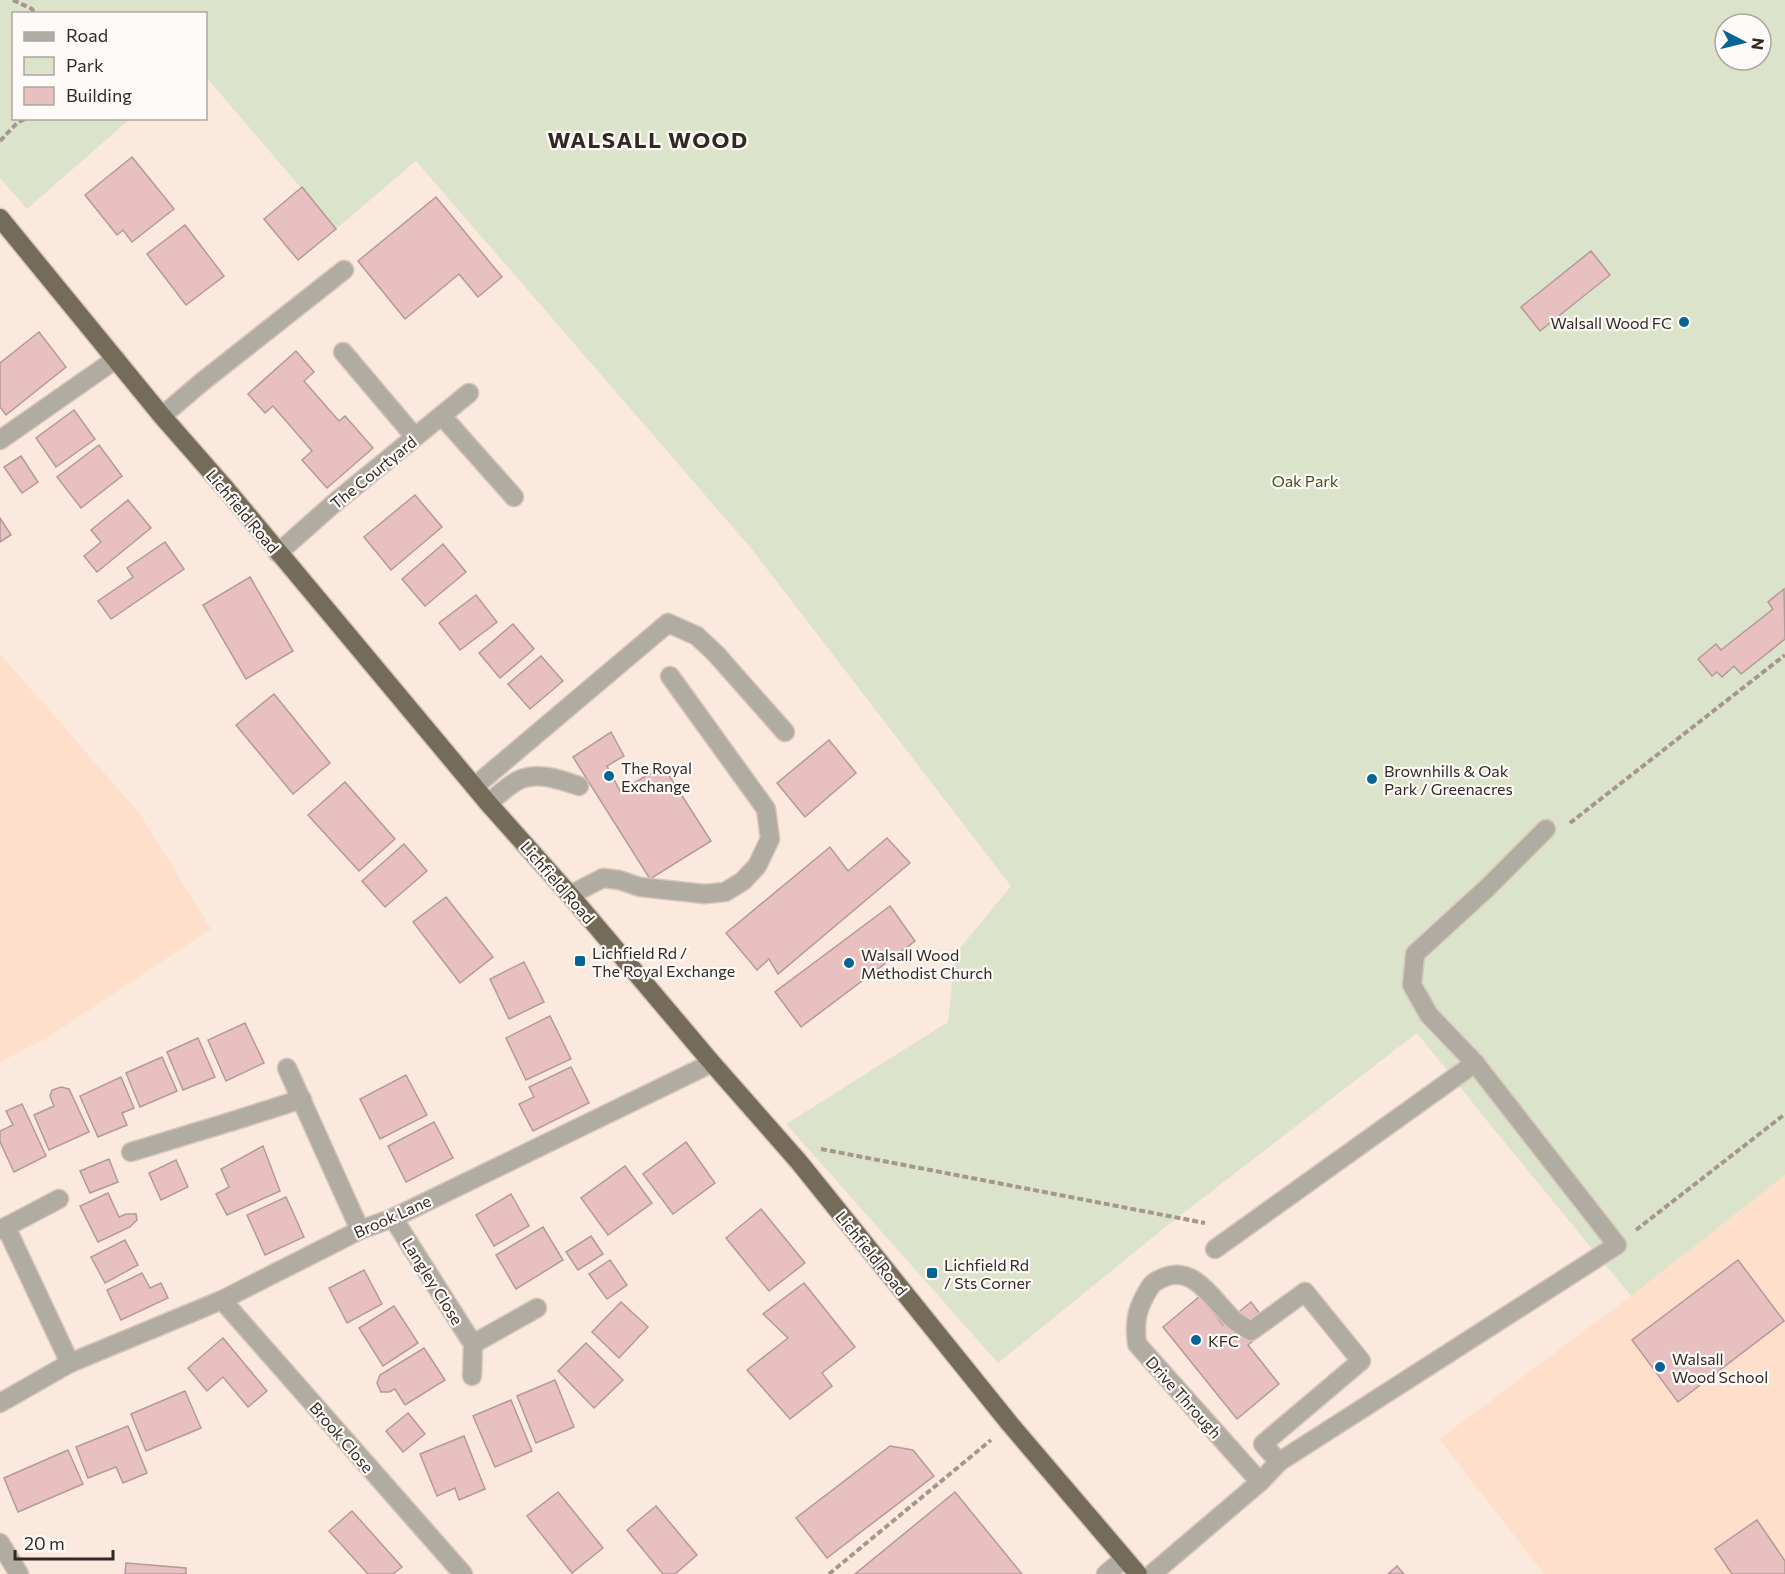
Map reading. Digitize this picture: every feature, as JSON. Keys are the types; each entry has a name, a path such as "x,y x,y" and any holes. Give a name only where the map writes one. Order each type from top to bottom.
{"highway":[{"name":"Lichfield Road","path":"0,218 162,416 488,803 781,1141 1010,1424 1138,1574"}],"street":[{"path":"162,416 344,270"},
{"path":"343,352 415,437"},
{"path":"0,440 116,359"},
{"name":"The Courtyard","path":"278,553 332,505 469,393"},
{"path":"442,416 514,497"},
{"path":"475,786 668,623 697,636 716,654 784,732"},
{"path":"570,895 603,878 619,880 640,887 705,894 725,892 743,881 757,866 770,839 766,809 670,676"},
{"path":"488,803 519,780 536,776 554,778 579,786"},
{"path":"1152,1574 1260,1482 1279,1462 1617,1245 1475,1064 1429,1015 1413,985 1415,954 1553,829"},
{"name":"Brook Lane","path":"0,1403 70,1363 222,1300 360,1230 393,1218 712,1063"},
{"path":"1215,1250 1475,1064"},
{"path":"287,1068 360,1230"},
{"path":"131,1152 302,1099"},
{"path":"59,1199 3,1228 70,1363"},
{"name":"Langley Close","path":"393,1218 473,1344"},
{"name":"Drive Through","path":"1260,1482 1137,1344 1135,1325 1141,1301 1153,1282 1172,1274 1189,1277 1207,1290 1235,1321 1251,1331 1305,1292 1361,1361 1263,1444 1279,1462"},
{"name":"Brook Close","path":"222,1300 463,1574"},
{"path":"472,1376 473,1344 537,1308"},
{"path":"0,1543 19,1574"},
{"path":"1106,1574 1124,1559"}],"path":[{"path":"13,0 34,12"},
{"path":"0,141 16,123 23,120"},
{"path":"1553,829 1785,655"},
{"path":"1617,1245 1785,1114"},
{"path":"781,1141 1242,1230"},
{"path":"829,1574 1010,1424"}],"shaded area":[{"path":"0,654 140,814 211,929 45,1039 0,1062"},
{"name":"Walsall Wood School","path":"1785,1175 1785,1574 1544,1574 1439,1439 1631,1296"}],"green space":[{"name":"Oak Park","path":"0,0 1785,0 1785,1175 1631,1296 1417,1033 1168,1225 998,1363 786,1124 948,1022 955,954 1011,886 750,547 416,161 336,229 207,78 207,12 12,12 12,120 129,120 27,209 0,178"}],"building":[{"path":"132,157 174,209 132,242 123,230 117,235 85,195"},
{"path":"302,187 336,229 298,260 264,219"},
{"path":"436,197 502,277 478,297 459,274 405,319 358,261"},
{"path":"185,225 224,276 186,305 147,254"},
{"path":"1591,251 1610,275 1540,331 1521,307"},
{"path":"39,332 66,367 6,415 0,407 0,363"},
{"path":"296,351 314,372 304,381 339,421 345,416 373,448 327,488 302,460 312,451 273,406 265,413 248,394"},
{"path":"74,410 95,439 56,467 36,438"},
{"path":"99,445 122,476 81,508 57,477"},
{"path":"21,456 38,482 22,493 4,467"},
{"path":"415,495 442,527 391,570 364,537"},
{"path":"128,500 151,528 97,572 84,556 101,542 91,530"},
{"path":"0,518 11,535 0,542"},
{"path":"165,542 184,569 111,619 98,601 133,577 127,568"},
{"path":"443,544 466,572 425,606 402,579"},
{"path":"250,577 293,651 246,679 203,605"},
{"path":"1784,589 1785,639 1741,674 1734,666 1722,677 1717,672 1712,676 1698,659 1716,644 1721,650 1773,609 1768,602"},
{"path":"476,595 497,622 460,650 439,623"},
{"path":"513,624 534,649 500,678 479,653"},
{"path":"541,656 563,681 530,709 508,684"},
{"path":"274,694 330,763 293,794 236,725"},
{"path":"611,732 624,756 607,766 620,791 663,766 711,841 650,879 573,757"},
{"path":"829,740 856,773 805,817 777,783"},
{"path":"345,782 395,839 359,871 308,815"},
{"path":"887,838 910,863 778,974 769,959 757,970 726,933 830,847 848,871"},
{"path":"404,844 427,871 385,907 362,881"},
{"path":"446,897 493,957 460,983 413,922"},
{"name":"Walsall Wood Methodist Church","path":"890,906 915,941 801,1027 775,992"},
{"path":"524,962 544,1002 509,1019 490,979"},
{"path":"550,1016 571,1059 526,1080 506,1038"},
{"path":"245,1023 264,1063 226,1081 208,1040"},
{"path":"198,1038 215,1077 183,1090 167,1052"},
{"path":"162,1057 177,1091 140,1107 126,1073"},
{"path":"571,1067 589,1103 533,1131 519,1104 534,1097 529,1087"},
{"path":"406,1075 427,1115 380,1139 360,1099"},
{"path":"121,1077 134,1108 122,1113 127,1125 98,1137 80,1096"},
{"path":"61,1087 69,1089 89,1132 49,1150 34,1115 54,1106 50,1096 52,1090"},
{"path":"22,1104 46,1156 14,1172 0,1142 0,1131 13,1125 6,1111"},
{"path":"434,1122 453,1158 406,1182 388,1146"},
{"path":"686,1142 715,1183 673,1214 643,1174"},
{"path":"263,1146 280,1191 227,1215 216,1194 229,1187 221,1169"},
{"path":"109,1159 118,1182 90,1193 80,1171"},
{"path":"176,1160 188,1187 161,1200 149,1173"},
{"path":"625,1166 652,1203 608,1235 581,1198"},
{"path":"108,1193 119,1217 136,1214 137,1220 130,1227 98,1242 80,1206"},
{"path":"511,1194 529,1226 494,1246 476,1215"},
{"path":"286,1197 304,1237 265,1255 247,1215"},
{"path":"761,1209 805,1263 769,1291 726,1238"},
{"path":"543,1227 563,1260 516,1289 496,1255"},
{"path":"591,1236 603,1254 578,1270 566,1252"},
{"path":"125,1240 138,1265 105,1283 91,1257"},
{"path":"610,1260 627,1285 607,1299 589,1274"},
{"path":"1738,1260 1784,1321 1678,1402 1632,1340"},
{"path":"364,1270 382,1304 347,1323 329,1288"},
{"path":"142,1273 150,1288 161,1283 168,1298 121,1320 107,1290"},
{"path":"804,1283 855,1347 822,1373 832,1386 790,1419 747,1370 788,1338 763,1314"},
{"path":"1200,1296 1223,1325 1251,1302 1270,1327 1248,1345 1279,1384 1237,1419 1163,1327"},
{"path":"621,1302 648,1327 619,1358 592,1332"},
{"path":"394,1306 418,1343 383,1366 359,1328"},
{"path":"223,1338 267,1391 248,1407 223,1377 207,1391 188,1368"},
{"path":"586,1343 623,1380 594,1408 558,1371"},
{"path":"424,1348 445,1380 405,1405 395,1389 381,1392 377,1383 380,1375"},
{"path":"555,1380 574,1427 536,1443 517,1396"},
{"path":"185,1391 201,1428 146,1451 131,1414"},
{"path":"511,1400 532,1451 495,1467 473,1416"},
{"path":"408,1413 425,1434 403,1452 386,1431"},
{"path":"128,1426 147,1473 123,1483 116,1467 88,1478 76,1447"},
{"path":"464,1436 485,1489 459,1500 455,1488 437,1496 420,1454"},
{"path":"890,1446 913,1450 934,1476 827,1558 796,1518"},
{"path":"68,1450 83,1484 18,1512 4,1478"},
{"path":"558,1492 603,1548 572,1573 527,1516"},
{"path":"955,1492 1022,1574 855,1574"},
{"path":"656,1506 697,1555 675,1574 663,1574 627,1530"},
{"path":"352,1511 402,1567 393,1574 368,1574 329,1531"},
{"path":"1757,1520 1785,1561 1785,1574 1732,1574 1715,1549"},
{"path":"126,1563 186,1568 186,1574 125,1574"},
{"path":"1397,1566 1404,1574 1388,1574"}],"place":[{"name":"Walsall Wood FC","path":"1684,322"},
{"name":"The Royal Exchange","path":"609,776"},
{"name":"Brownhills & Oak Park / Greenacres","path":"1372,779"},
{"name":"Lichfield Rd / The Royal Exchange","path":"580,961"},
{"name":"Walsall Wood Methodist Church","path":"849,963"},
{"name":"Lichfield Rd / Sts Corner","path":"932,1273"},
{"name":"KFC","path":"1196,1340"},
{"name":"Walsall Wood School","path":"1660,1367"}],"district":[{"name":"WALSALL WOOD","path":"648,139"}]}
